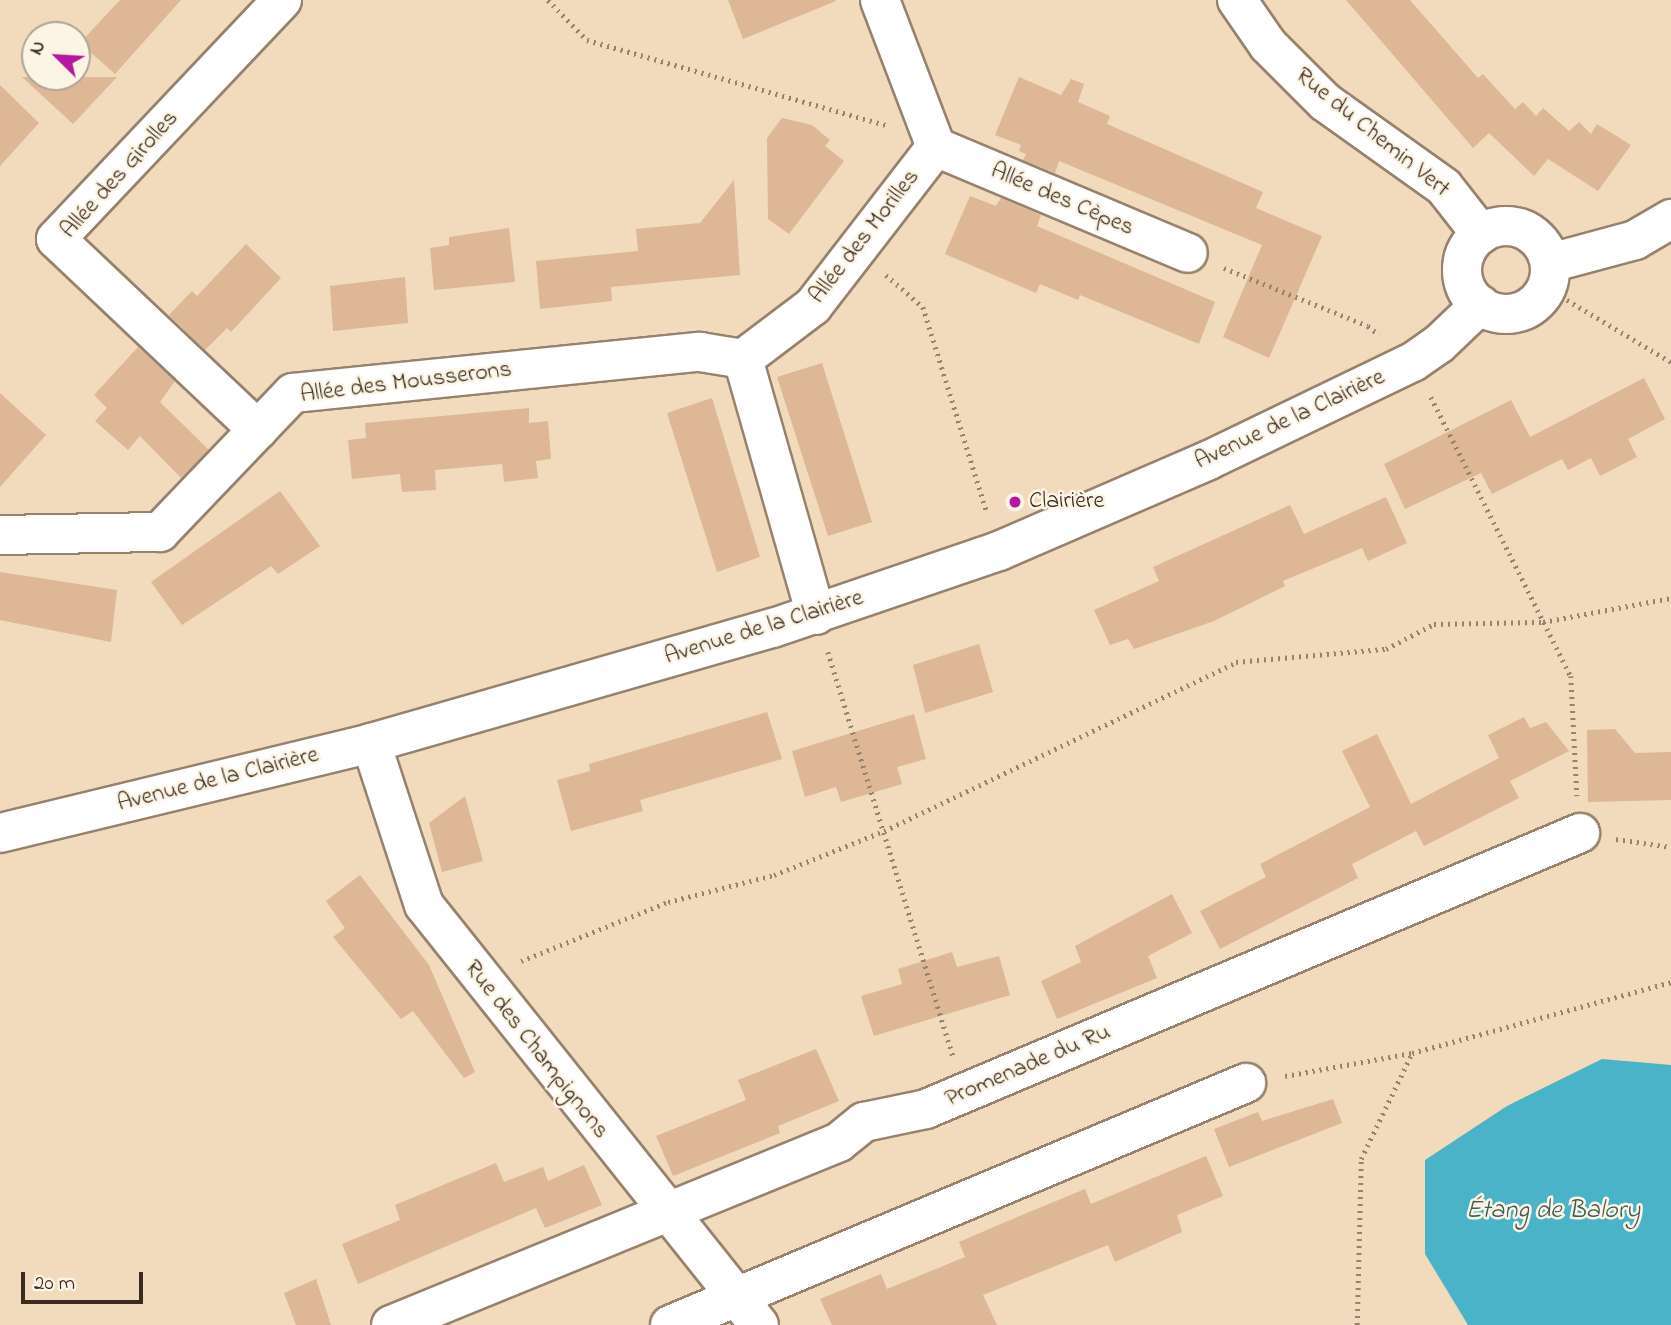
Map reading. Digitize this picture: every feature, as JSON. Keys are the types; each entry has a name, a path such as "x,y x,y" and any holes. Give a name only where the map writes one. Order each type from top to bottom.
{"street":[{"name":"Allée des Girolles","path":"258,430 56,239 282,0"},
{"name":"Allée des Morilles","path":"743,359 813,306 936,147 880,0"},
{"name":"Rue du Chemin Vert","path":"1237,0 1268,45 1325,102 1444,187 1481,234"},
{"name":"Allée des Cèpes","path":"936,147 1188,253"},
{"path":"1548,276 1635,240 1671,219"},
{"path":"1494,227 1523,229 1536,237 1548,276 1536,302 1509,314 1480,305 1470,295 1462,269 1471,243 1481,234 1494,227"},
{"name":"Avenue de la Clairière","path":"0,833 371,743 816,614 999,551 1207,461 1413,362 1439,344 1480,305"},
{"name":"Allée des Mousserons","path":"0,535 160,532 293,393 699,352 743,359"},
{"path":"743,359 816,614"},
{"name":"Rue des Champignons","path":"371,743 424,905 479,978 747,1312"},
{"name":"Promenade du Ru","path":"391,1325 839,1142 864,1122 926,1109 1580,834"},
{"path":"670,1325 747,1312 1246,1083"}],"path":[{"path":"548,0 587,40 890,127 936,147"},
{"path":"856,249 923,307 999,551"},
{"path":"1188,253 1367,326 1413,362 1571,676 1580,834 1671,847"},
{"path":"1548,276 1584,307 1671,362"},
{"path":"479,978 668,902 774,875 884,831 1237,662 1386,649 1433,624 1543,622 1671,597"},
{"path":"816,614 965,1093"},
{"path":"1246,1083 1412,1052 1671,982"},
{"path":"1357,1325 1361,1159 1412,1052"}],"water":[{"name":"Étang de Balory","path":"1602,1059 1671,1065 1671,1325 1468,1325 1425,1254 1425,1160 1507,1106"}],"building":[{"path":"120,0 181,0 115,74 91,53 91,31"},
{"path":"728,0 835,0 836,1 743,39"},
{"path":"1346,0 1410,0 1478,78 1483,74 1515,109 1523,102 1536,116 1543,108 1569,131 1579,122 1591,134 1597,124 1631,145 1598,191 1548,159 1534,176 1489,133 1473,148"},
{"path":"91,77 117,77 73,124 37,91 91,91"},
{"path":"1019,77 1061,95 1071,79 1084,84 1078,102 1110,116 1107,124 1263,192 1256,208 1322,236 1269,358 1223,337 1262,245 1059,161 1055,173 1023,160 1026,154 1019,151 1021,145 995,135"},
{"path":"0,85 39,123 0,166"},
{"path":"782,118 812,125 830,140 825,146 844,161 789,234 768,219 767,138"},
{"path":"734,180 740,275 611,287 612,301 540,309 536,261 638,251 636,229 700,223"},
{"path":"970,196 996,206 1001,198 1041,215 1037,226 1215,302 1199,344 1080,295 1078,300 1040,284 1036,293 945,254"},
{"path":"509,228 515,282 434,290 430,248 449,245 449,237"},
{"path":"246,244 281,278 231,332 227,328 205,350 169,315 192,291 197,296"},
{"path":"405,277 408,323 333,331 330,286"},
{"path":"138,347 175,381 160,402 209,450 181,478 140,436 128,450 95,421 107,408 94,395"},
{"path":"822,363 872,522 828,536 777,377"},
{"path":"1644,378 1665,419 1628,439 1637,457 1600,476 1591,458 1568,470 1562,459 1492,494 1481,473 1405,509 1384,464 1511,400 1530,437"},
{"path":"0,393 46,435 0,487"},
{"path":"712,398 760,557 717,572 667,413"},
{"path":"529,408 529,423 548,421 551,459 536,461 538,478 504,482 502,464 435,470 436,490 402,492 400,474 352,479 348,440 366,438 365,423"},
{"path":"280,491 320,546 278,574 271,566 182,625 151,582"},
{"path":"1386,497 1407,543 1368,561 1362,548 1283,581 1285,586 1214,621 1134,649 1128,639 1110,645 1094,610 1159,581 1153,567 1290,505 1304,534"},
{"path":"0,572 117,590 111,642 0,620"},
{"path":"979,644 993,692 925,713 913,665"},
{"path":"767,712 782,759 640,800 643,811 571,831 557,780 590,771 589,764"},
{"path":"914,714 926,759 897,767 902,784 841,802 836,787 805,797 792,751"},
{"path":"1524,717 1530,728 1546,722 1569,751 1510,781 1519,798 1424,846 1416,831 1352,864 1358,878 1220,949 1200,911 1266,877 1260,864 1370,807 1342,751 1377,734 1411,804 1499,758 1488,735"},
{"path":"1615,729 1635,753 1671,752 1671,800 1588,802 1587,730"},
{"path":"465,796 483,861 442,872 429,823"},
{"path":"360,875 429,965 475,1072 464,1078 413,1011 401,1019 333,937 345,928 326,901"},
{"path":"1172,894 1192,933 1148,956 1157,978 1057,1019 1041,981 1081,962 1075,946"},
{"path":"952,952 957,967 999,956 1010,995 874,1036 861,996 902,984 898,969"},
{"path":"816,1049 839,1101 778,1126 780,1133 673,1176 656,1136 746,1100 738,1080"},
{"path":"1333,1099 1342,1123 1229,1167 1214,1129 1258,1112 1262,1121"},
{"path":"1206,1156 1223,1196 1177,1215 1182,1232 1115,1262 1108,1245 983,1295 997,1325 832,1325 820,1299 881,1274 887,1289 965,1257 959,1242 1003,1223 1085,1189 1091,1204"},
{"path":"496,1163 504,1182 543,1167 548,1181 584,1165 602,1205 545,1228 536,1208 358,1284 342,1244 400,1220 395,1205"},
{"path":"316,1279 331,1325 296,1325 284,1293"}],"place":[{"name":"Clairière","path":"1015,502"}]}
